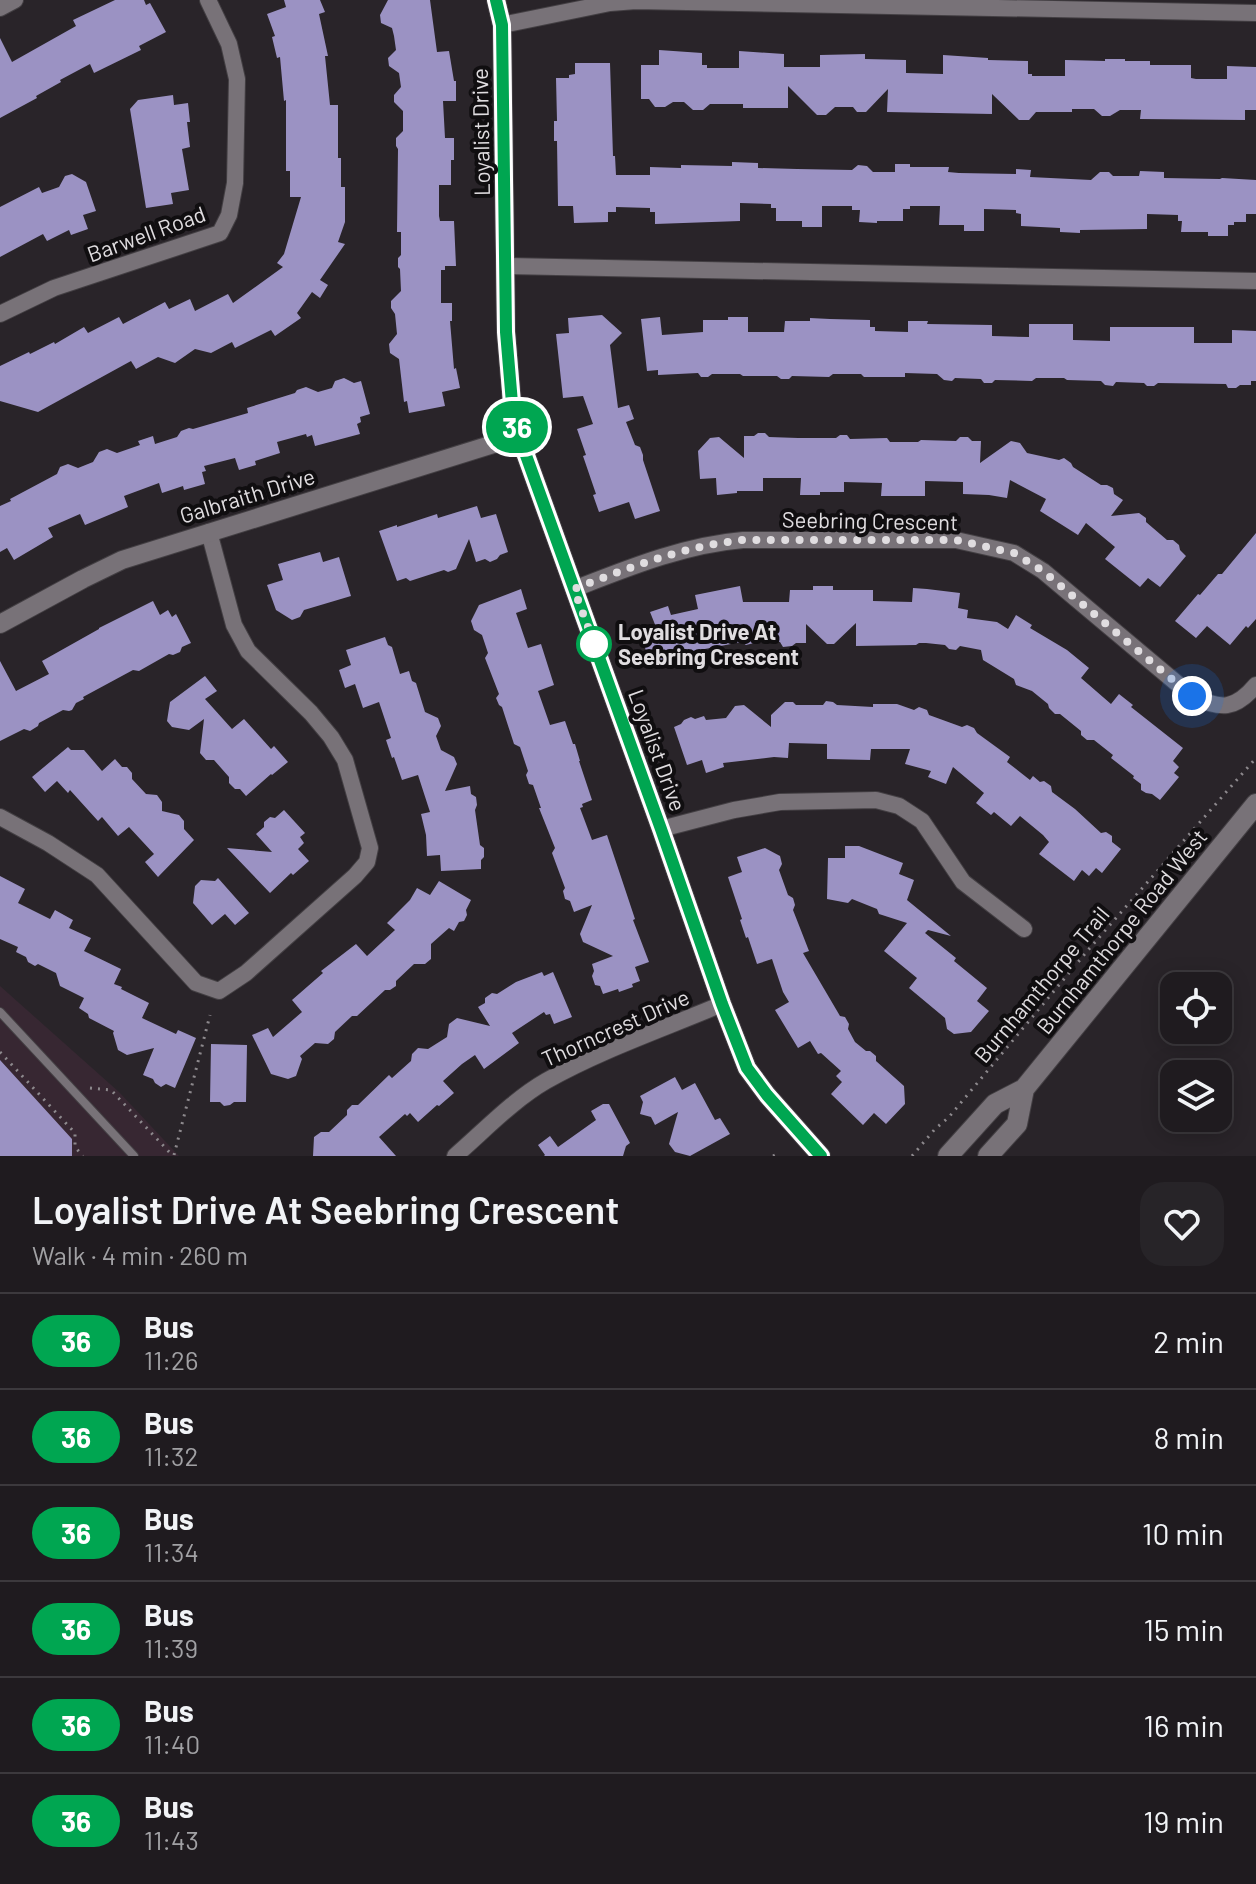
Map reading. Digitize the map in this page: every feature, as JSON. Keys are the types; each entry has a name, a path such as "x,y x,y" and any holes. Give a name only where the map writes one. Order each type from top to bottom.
{"main road":[{"name":"Burnhamthorpe Road West","path":"948,1156 995,1104 1024,1089 1256,804"},
{"name":"Burnhamthorpe Road West","path":"988,1156 1017,1124 1024,1089"}],"street":[{"path":"0,8 15,0"},
{"name":"Barwell Road","path":"0,314 54,288 220,233 229,215 235,183 237,79 229,44 208,0"},
{"name":"Loyalist Drive","path":"496,0 502,25 506,332 512,403 519,436 747,1068 821,1156"},
{"path":"502,25 610,3 636,1 1256,13"},
{"path":"506,266 1256,281"},
{"name":"Galbraith Drive","path":"0,624 122,560 519,436"},
{"path":"0,817 97,875 196,983 219,991 246,973 367,862 370,848 345,760 311,713 248,651 234,625 209,532"},
{"name":"Seebring Crescent","path":"574,589 713,543 743,540 956,540 1014,553 1043,571 1192,696 1210,705 1232,706 1246,697 1256,685"},
{"path":"661,829 780,802 876,800 899,806 922,821 963,882 1024,929"},
{"name":"Thorncrest Drive","path":"455,1156 544,1083 588,1060 722,1004"}],"lane":[{"path":"0,1012 134,1156"}],"path":[{"name":"Burnhamthorpe Trail","path":"912,1156 949,1117 1089,949 1256,758"},
{"path":"173,1156 210,1015"},
{"path":"0,1052 75,1133 75,1147 83,1156"},
{"path":"90,1088 111,1090 173,1156"}],"shaded area":[{"path":"0,986 119,1092 179,1156 0,1156"}],"building":[{"path":"115,0 144,0 146,5 150,3 166,32 139,46 141,50 94,73 90,64 0,118 0,38 12,62 76,26 73,20"},
{"path":"284,0 320,0 325,12 319,14 328,56 325,56 330,105 338,105 338,158 341,158 341,187 345,187 345,222 338,242 345,244 320,280 328,285 320,298 312,292 297,313 301,318 275,336 271,330 235,348 232,342 211,353 195,349 175,363 158,357 136,369 131,361 38,412 0,401 0,366 29,352 55,344 84,327 88,333 119,317 123,324 165,302 169,309 190,299 195,311 228,294 233,303 283,267 277,263 284,254 301,197 290,197 290,171 286,171 286,100 280,57 277,58 272,37 275,36 267,14 286,7"},
{"path":"388,0 430,0 437,52 449,51 456,81 456,101 443,101 445,138 454,138 454,160 451,160 451,185 439,185 439,216 440,221 454,221 456,266 445,266 445,270 441,270 441,303 452,303 450,321 454,369 460,388 442,392 445,406 409,413 407,401 404,402 399,359 390,353 389,344 397,334 391,301 401,291 396,138 403,131 403,111 394,102 394,95 401,87 399,73 389,66 388,58 396,50 392,28 381,23 380,15"},
{"path":"659,50 702,53 702,65 707,65 707,68 739,68 739,51 784,54 784,67 820,67 820,55 865,54 865,59 906,60 906,73 943,74 943,55 1028,61 1028,74 1032,76 1065,76 1065,60 1125,59 1150,61 1150,65 1191,65 1191,78 1196,79 1227,79 1227,66 1256,67 1256,110 1245,110 1245,120 1140,119 1141,110 1120,110 1110,116 1102,116 1094,109 1072,109 1072,112 1036,112 1029,120 1019,120 992,94 992,114 887,112 888,89 866,112 857,112 853,107 835,107 826,115 817,115 788,86 788,108 710,104 703,110 693,110 684,102 655,107 649,99 641,99 641,65 659,65"},
{"path":"575,63 610,63 616,175 650,175 650,167 732,166 732,162 758,163 758,168 797,169 852,170 858,165 867,166 873,172 895,172 895,164 949,167 948,172 959,173 1016,174 1016,169 1031,170 1030,177 1091,180 1100,172 1109,172 1113,176 1139,176 1140,171 1164,172 1164,178 1256,180 1256,214 1246,214 1246,222 1228,225 1228,236 1181,232 1182,221 1178,221 1178,215 1147,214 1147,229 1080,230 1080,233 1060,232 1060,228 1021,226 1021,214 1016,210 984,209 984,231 964,231 964,225 939,225 940,206 910,206 910,209 903,209 903,221 877,223 859,222 860,210 852,210 852,206 822,206 822,227 802,227 802,221 776,221 776,208 771,208 771,204 740,203 740,221 655,224 655,212 650,212 650,208 616,207 616,212 608,212 608,222 574,223 573,206 558,206 554,121 557,121 556,78 569,78 569,75 575,74"},
{"path":"173,95 174,105 188,103 190,147 182,149 189,190 171,193 173,204 146,208 130,109 138,100"},
{"path":"72,174 86,182 96,211 83,215 88,229 71,235 69,230 47,241 43,234 0,257 0,207 39,187 42,193 59,187 65,176"},
{"path":"602,315 622,333 610,345 618,408 629,405 634,419 626,422 635,445 640,447 660,511 635,519 629,502 599,512 577,429 593,424 583,396 563,398 556,334 569,333 568,318"},
{"path":"660,317 662,335 703,332 703,320 728,320 728,317 748,317 748,332 784,332 785,321 810,321 810,318 870,320 870,327 875,327 875,331 908,332 908,321 992,325 992,336 1029,337 1029,324 1073,324 1073,340 1110,341 1110,327 1194,327 1194,343 1232,343 1232,330 1256,331 1256,381 1251,381 1251,385 1228,388 1226,384 1158,383 1147,386 1144,383 1116,382 1113,386 1101,381 1064,378 984,383 981,379 955,378 952,381 944,380 937,374 905,373 905,377 833,374 829,377 792,376 789,379 740,374 712,374 708,377 701,377 698,373 658,375 658,370 647,371 641,319"},
{"path":"344,378 354,383 361,381 370,414 360,417 361,422 357,424 360,434 315,446 312,435 307,437 306,434 277,442 280,453 255,461 256,465 239,470 235,458 204,466 205,484 184,490 183,486 162,493 159,483 124,496 128,507 85,525 80,514 48,528 53,537 14,560 7,548 0,552 0,506 57,474 60,467 68,464 78,468 93,462 99,452 107,449 117,453 140,445 138,441 153,436 155,444 177,437 189,428 248,413 247,408 306,387 318,392 332,388 335,381"},
{"path":"758,433 769,437 798,438 847,435 850,439 887,438 890,442 956,441 960,437 968,437 972,441 981,441 980,463 1011,441 1020,443 1027,453 1059,460 1064,458 1101,485 1113,488 1114,494 1123,500 1111,516 1139,513 1167,540 1179,545 1186,556 1160,587 1148,578 1140,587 1105,559 1115,547 1086,523 1078,535 1040,511 1046,499 1010,480 1007,498 963,494 963,482 925,481 925,496 881,496 882,483 844,482 844,492 800,495 801,478 763,478 763,491 717,495 716,478 700,479 698,451 710,438 719,437 744,458 744,436"},
{"path":"477,506 481,518 496,514 508,552 490,562 485,559 476,562 469,539 456,569 410,581 406,578 397,581 379,531"},
{"path":"1256,533 1256,619 1230,645 1207,626 1196,638 1175,621 1218,574 1222,574"},
{"path":"320,552 323,562 339,557 351,596 304,610 300,617 292,620 276,610 267,585 283,580 278,564"},
{"path":"740,586 743,602 789,602 790,590 833,586 833,590 873,590 873,601 912,602 913,588 927,589 960,593 958,608 968,610 967,618 997,622 1008,629 1016,615 1089,668 1081,678 1111,704 1119,694 1183,748 1173,761 1179,767 1174,773 1179,777 1160,800 1141,790 1141,784 1111,758 1113,755 1094,740 1087,740 1081,731 1060,714 1055,714 1032,691 1016,685 1014,679 983,660 981,650 960,646 956,650 926,643 856,646 856,623 834,644 827,644 806,624 806,643 783,647 780,642 746,645 742,642 684,653 685,656 678,658 675,664 652,668 642,639 649,636 647,630 656,627 650,612 668,606 671,615 698,609 695,595"},
{"path":"521,589 527,609 516,613 528,648 541,644 554,685 538,691 550,725 565,721 575,744 592,800 580,808 592,840 607,835 649,962 635,967 640,981 619,992 618,989 603,994 600,986 595,985 592,964 613,956 583,942 580,934 592,905 574,912 570,901 565,899 565,888 552,853 555,848 533,785 529,784 520,747 514,744 496,698 499,694 485,658 488,653 482,635 474,630 471,621 479,605"},
{"path":"153,601 160,615 168,610 172,617 176,614 191,643 182,647 180,652 169,654 139,671 133,670 83,697 72,710 63,710 30,731 24,729 0,741 0,661 16,691 49,674 42,661"},
{"path":"385,637 392,647 400,674 409,671 425,712 438,718 441,726 436,736 441,750 454,757 457,764 445,791 470,786 471,794 476,797 480,845 484,848 481,869 441,871 440,855 427,856 421,814 430,812 418,775 402,780 386,740 391,738 379,702 363,708 355,684 345,688 339,670 351,665 346,650"},
{"path":"205,676 217,691 205,699 232,729 244,719 271,749 274,746 288,762 246,796 229,783 229,777 214,760 206,760 200,753 204,719 189,730 172,727 167,721 170,702"},
{"path":"826,701 837,705 873,707 873,704 897,704 914,710 919,707 927,710 929,715 974,728 1010,757 1007,762 1030,780 1033,776 1051,786 1052,792 1101,833 1112,836 1112,842 1121,849 1102,873 1096,868 1089,876 1082,870 1074,881 1039,854 1049,842 1020,816 1011,826 994,812 991,815 976,803 984,793 953,767 946,784 928,777 931,771 905,764 910,749 871,749 870,760 827,759 827,744 789,743 788,758 723,763 724,767 706,773 702,760 687,765 674,727 691,717 704,716 706,720 726,718 735,706 744,705 771,727 771,715 785,702 823,705"},
{"path":"68,747 84,750 102,771 115,759 122,767 127,767 132,779 146,794 157,795 162,802 162,811 179,815 184,821 184,829 194,840 158,877 145,862 154,854 129,827 118,836 102,817 98,821 70,790 68,793 57,781 45,792 32,777"},
{"path":"284,810 305,833 300,837 304,843 298,849 309,861 270,893 227,848 272,852 256,834 264,827 264,822"},
{"path":"845,846 859,846 903,863 899,874 914,880 907,900 951,936 928,930 925,933 987,988 977,1001 989,1011 971,1032 954,1034 947,1029 945,1018 909,988 917,978 884,951 907,923 879,914 877,909 852,899 848,903 827,899 828,858 845,858"},
{"path":"765,848 780,856 782,864 779,870 788,895 793,898 793,910 809,951 803,953 840,1016 845,1017 855,1042 876,1056 876,1061 904,1086 905,1104 886,1124 874,1113 863,1125 831,1094 842,1082 836,1076 841,1071 821,1053 818,1054 810,1041 798,1048 775,1010 789,1002 772,959 757,964 728,877 742,872 737,857"},
{"path":"0,876 25,889 18,903 50,919 55,910 73,920 69,928 91,938 84,951 121,969 114,984 149,1003 142,1018 176,1034 178,1030 196,1038 175,1088 166,1084 161,1087 143,1075 154,1048 127,1055 118,1050 114,1031 89,1018 79,1008 84,998 60,986 56,973 28,962 26,957 16,952 18,947 0,939"},
{"path":"218,878 249,913 235,925 225,914 212,925 193,903 195,886 201,880 215,881"},
{"path":"439,881 471,900 464,921 459,922 454,931 449,928 431,944 431,959 425,964 414,964 396,981 396,986 385,990 357,1016 352,1016 335,1032 334,1039 328,1044 315,1043 300,1056 302,1059 296,1076 288,1079 271,1074 252,1035 268,1028 273,1037 302,1012 292,1000 323,973 321,971 356,944 367,956 395,930 387,923 410,900 417,888 430,895"},
{"path":"542,972 544,976 553,972 572,1017 554,1024 550,1014 544,1012 512,1033 519,1043 484,1069 475,1055 462,1064 443,1081 454,1093 418,1122 410,1113 405,1114 379,1137 396,1156 313,1156 314,1137 321,1132 329,1132 347,1115 352,1105 358,1105 389,1075 392,1078 411,1061 412,1054 418,1048 428,1049 447,1037 449,1024 457,1018 490,1026 478,1007 485,1003 485,998"},
{"path":"211,1044 247,1045 246,1102 224,1106 220,1102 210,1102"},
{"path":"0,1060 72,1139 72,1156 0,1156"},
{"path":"675,1077 682,1090 695,1083 715,1120 720,1118 730,1134 690,1156 675,1152 669,1144 678,1112 655,1125 651,1117 640,1114 643,1102 640,1096"},
{"path":"609,1104 630,1143 623,1156 544,1156 538,1145 550,1136 558,1147 596,1120 591,1111"}],"bus line":[{"name":"36","path":"496,0 502,25 506,332 512,403 519,436 747,1068 821,1156"}],"place":[{"name":"Loyalist Drive At Seebring Crescent","path":"594,644"}],"route":[{"path":"594,644 596,649 574,589 691,548 743,540 956,540 1014,553 1043,571 1192,696"}]}
